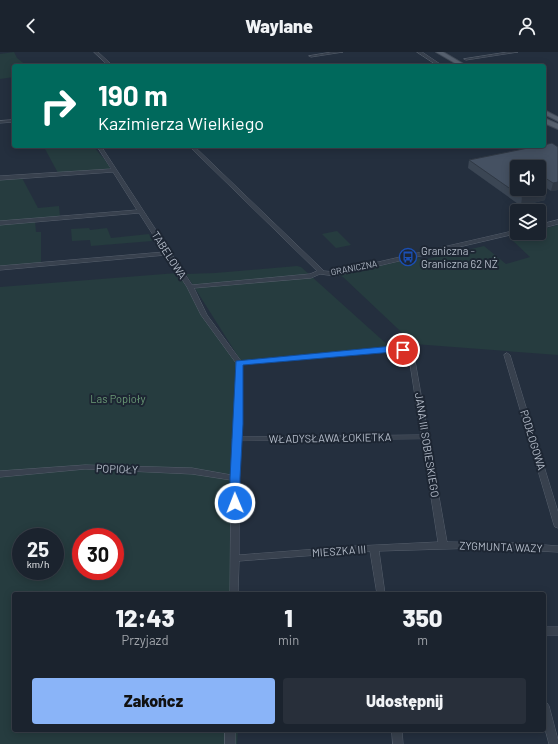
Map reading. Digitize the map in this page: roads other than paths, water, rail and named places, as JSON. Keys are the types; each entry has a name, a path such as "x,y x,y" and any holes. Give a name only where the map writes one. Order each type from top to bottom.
{"main road":[{"path":"430,52 451,64"},
{"path":"439,52 460,64"},
{"path":"546,113 558,119"},
{"path":"546,121 558,127"}],"street":[{"path":"96,52 109,64"},
{"path":"311,56 340,52"},
{"path":"418,52 438,64"},
{"path":"466,59 516,52"},
{"path":"0,122 12,121"},
{"name":"TABELOWA","path":"100,148 167,254 190,287 204,315 239,363"},
{"name":"GRANICZNA","path":"193,148 319,272 335,274 510,234"},
{"path":"0,178 115,170"},
{"path":"0,223 141,211"},
{"path":"546,225 558,222"},
{"path":"0,268 167,254"},
{"path":"190,287 311,276 319,272"},
{"name":"JANA III SOBIESKIEGO","path":"239,363 393,349 403,350 412,356 424,437 443,545"},
{"name":"PODŁOGOWA","path":"507,355 558,524"},
{"path":"234,592 236,558 235,478 239,363"},
{"name":"WŁADYSŁAWA ŁOKIETKA","path":"236,439 424,437"},
{"name":"POPIOŁY","path":"0,474 85,467 192,472 235,478"},
{"name":"MIESZKA III","path":"236,558 374,548 443,545"},
{"name":"ZYGMUNTA WAZY","path":"443,545 515,545 558,549"},
{"path":"374,548 381,592"},
{"path":"546,631 558,631"},
{"path":"546,714 554,744"},
{"path":"230,732 230,744"},
{"path":"397,732 398,744"}],"place":[{"name":"Graniczna - Graniczna 62 NŻ","path":"408,257"}],"park label":[{"name":"Las Popioły","path":"118,399"}]}
